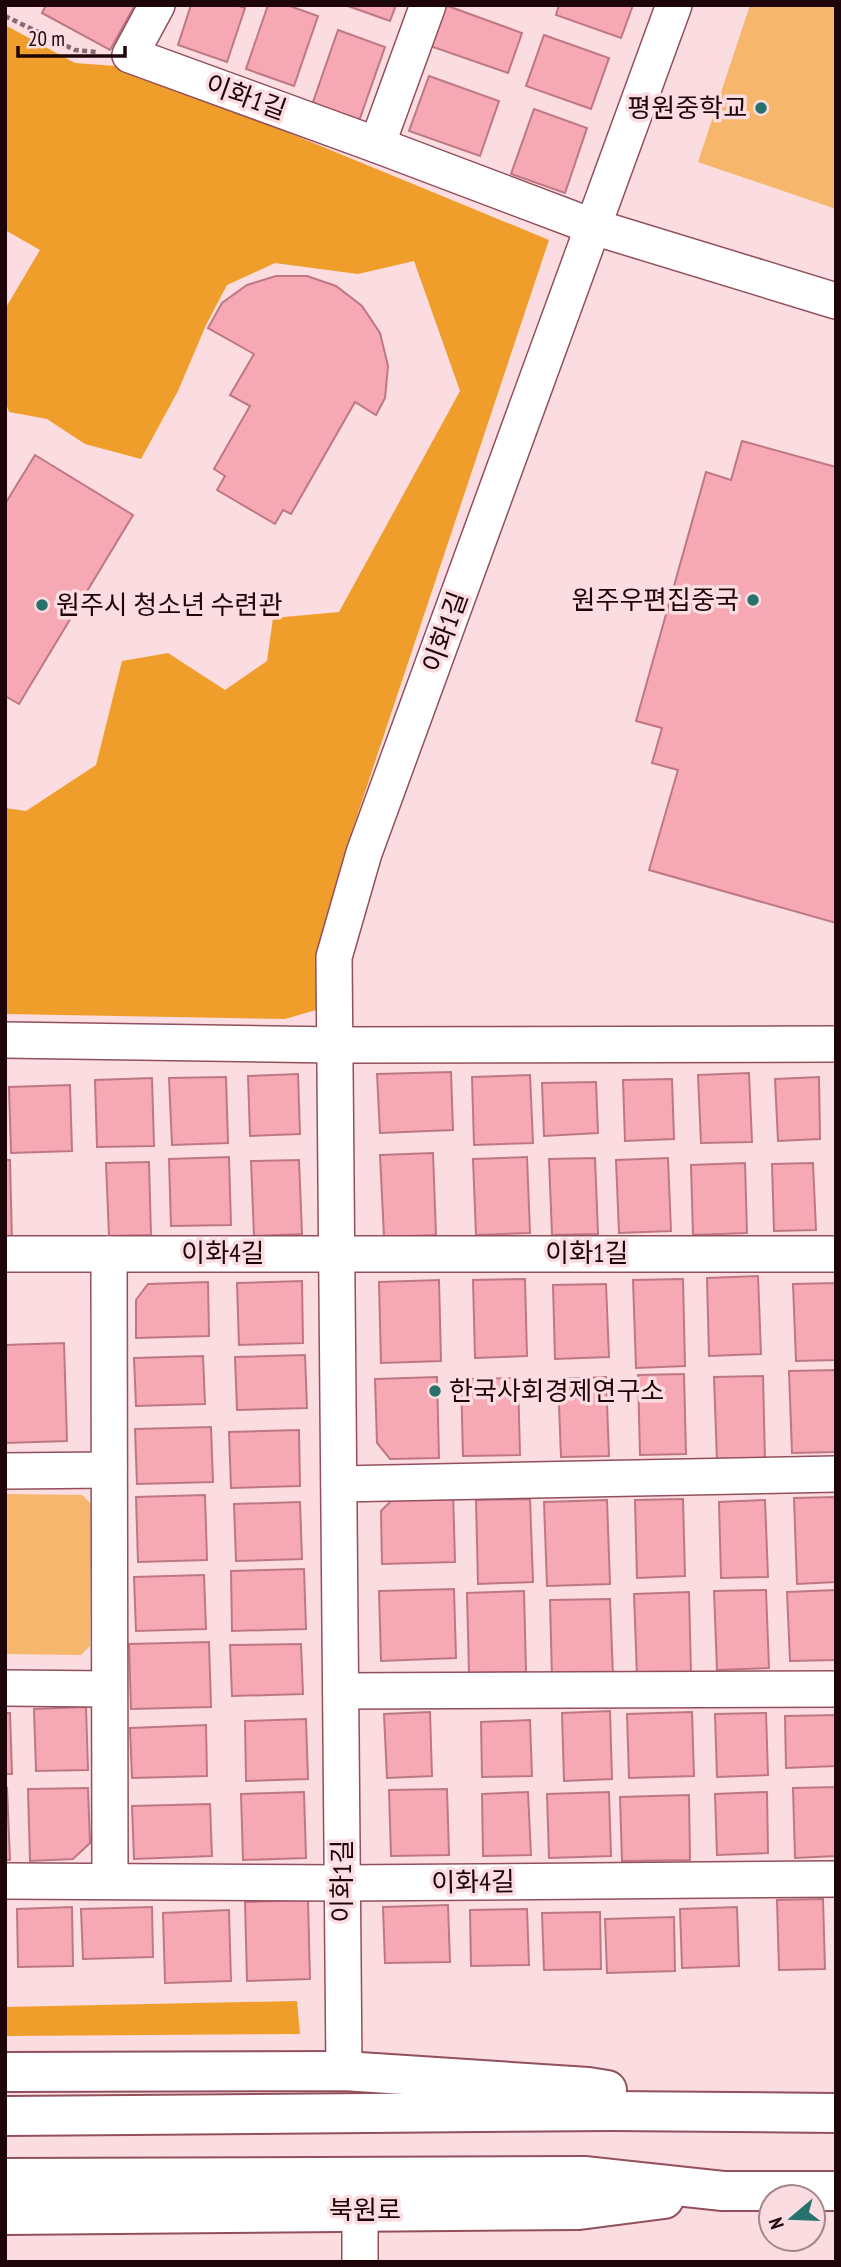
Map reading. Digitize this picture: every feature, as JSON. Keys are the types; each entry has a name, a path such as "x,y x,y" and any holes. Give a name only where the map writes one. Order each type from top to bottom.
{"street":[{"path":"130,55 158,5"},
{"path":"377,145 428,5"},
{"name":"이화1길","path":"344,2071 334,957 364,853 674,5"},
{"name":"이화1길","path":"130,55 594,227"},
{"path":"594,227 836,301"},
{"path":"5,1040 336,1045 836,1044"},
{"name":"이화1길","path":"337,1252 836,1254"},
{"name":"이화4길","path":"5,1254 337,1252"},
{"path":"109,1254 110,1881"},
{"path":"5,1471 109,1470"},
{"path":"339,1484 836,1474"},
{"path":"5,1688 109,1689"},
{"path":"341,1691 836,1689"},
{"name":"이화4길","path":"5,1881 342,1883 836,1879"},
{"path":"5,2073 344,2071 588,2087 715,2112"},
{"path":"5,2116 836,2113"},
{"name":"북원로","path":"5,2178 584,2176 723,2191 836,2192"},
{"name":"북원로","path":"5,2215 579,2210 723,2191"},
{"path":"360,2210 360,2262"}],"path":[{"path":"5,16 75,50 130,55"}],"shaded area":[{"path":"750,5 836,5 836,209 698,162"},
{"path":"5,25 75,63 129,67 549,240 344,855 320,970 316,1010 285,1019 5,1014 5,808 26,811 96,765 122,661 168,653 225,690 267,661 273,618 339,612 460,391 414,261 358,274 275,263 227,285 206,325 178,391 141,459 85,444 47,419 9,412 5,400 5,309 40,250 5,230"},
{"path":"5,1494 82,1495 91,1504 90,1646 81,1655 5,1654"},
{"path":"297,2001 300,2034 5,2036 5,2007"}],"building":[{"path":"46,5 135,5 110,50 42,13"},
{"path":"191,5 236,5 245,8 227,62 178,45"},
{"path":"268,5 287,5 318,16 294,86 246,69"},
{"path":"345,5 396,5 390,21"},
{"path":"445,5 522,33 508,73 430,46"},
{"path":"559,5 633,5 621,38 556,15"},
{"path":"338,30 385,47 359,121 312,105"},
{"path":"544,35 609,58 591,109 526,86"},
{"path":"429,76 499,101 480,156 409,131"},
{"path":"534,109 587,128 565,193 511,174"},
{"path":"276,276 307,276 336,286 362,306 380,333 388,366 385,398 376,415 355,402 291,514 283,510 275,524 217,490 225,476 214,469 250,406 230,395 254,354 208,328 222,303 247,285"},
{"name":"원주우편집중국","path":"742,441 836,467 836,923 649,870 678,770 652,763 662,728 636,721 706,472 731,480"},
{"name":"원주시 청소년 수련관","path":"35,455 133,515 19,704 5,696 5,504"},
{"path":"451,1072 453,1130 380,1133 377,1074"},
{"path":"749,1073 752,1142 701,1143 698,1075"},
{"path":"298,1074 300,1134 250,1136 248,1076"},
{"path":"530,1075 533,1143 474,1145 472,1077"},
{"path":"226,1077 228,1143 172,1145 169,1078"},
{"path":"819,1077 820,1139 778,1141 775,1079"},
{"path":"152,1078 154,1146 97,1147 95,1080"},
{"path":"672,1079 674,1139 625,1141 623,1080"},
{"path":"596,1082 598,1133 544,1136 542,1083"},
{"path":"70,1085 72,1151 11,1153 9,1087"},
{"path":"433,1153 436,1235 384,1237 380,1155"},
{"path":"229,1157 231,1225 171,1226 169,1159"},
{"path":"527,1157 530,1233 476,1235 473,1159"},
{"path":"595,1158 598,1234 552,1235 549,1159"},
{"path":"668,1158 671,1231 619,1233 616,1160"},
{"path":"5,1160 10,1160 12,1243 5,1244"},
{"path":"299,1160 302,1234 254,1236 251,1161"},
{"path":"149,1162 151,1235 109,1236 106,1163"},
{"path":"745,1163 747,1233 693,1235 691,1165"},
{"path":"813,1163 816,1230 774,1231 772,1164"},
{"path":"758,1276 761,1354 709,1356 707,1278"},
{"path":"525,1279 527,1356 475,1358 473,1280"},
{"path":"683,1279 685,1366 636,1368 633,1280"},
{"path":"439,1280 441,1361 381,1363 379,1282"},
{"path":"302,1281 303,1343 239,1345 237,1283"},
{"path":"208,1282 209,1336 136,1338 136,1300 148,1284"},
{"path":"836,1283 836,1360 796,1361 793,1284"},
{"path":"606,1284 609,1357 555,1359 553,1285"},
{"path":"64,1343 67,1441 5,1443 5,1345"},
{"path":"305,1355 307,1408 237,1410 235,1357"},
{"path":"203,1356 205,1404 136,1406 134,1358"},
{"path":"836,1370 836,1452 792,1453 789,1371"},
{"path":"684,1374 686,1454 640,1455 638,1375"},
{"path":"763,1376 765,1460 717,1461 714,1377"},
{"path":"437,1377 439,1458 390,1459 377,1443 375,1379"},
{"path":"606,1377 609,1456 561,1457 558,1379"},
{"path":"518,1378 520,1455 463,1456 461,1379"},
{"path":"211,1427 213,1482 137,1484 135,1429"},
{"path":"299,1430 300,1486 231,1488 229,1432"},
{"path":"453,1491 455,1562 382,1564 381,1511 400,1492"},
{"path":"205,1495 207,1560 138,1562 136,1497"},
{"path":"836,1497 836,1582 797,1584 794,1498"},
{"path":"530,1499 533,1582 478,1584 476,1500"},
{"path":"683,1499 685,1576 637,1578 635,1500"},
{"path":"607,1500 610,1584 547,1586 544,1502"},
{"path":"765,1500 768,1577 721,1578 719,1502"},
{"path":"300,1502 302,1559 236,1561 234,1504"},
{"path":"304,1569 306,1629 232,1631 231,1571"},
{"path":"204,1575 206,1629 136,1631 134,1577"},
{"path":"454,1589 456,1658 381,1661 379,1591"},
{"path":"766,1590 769,1668 717,1670 714,1591"},
{"path":"836,1590 836,1660 790,1661 787,1592"},
{"path":"524,1591 526,1672 469,1673 467,1593"},
{"path":"689,1592 691,1674 637,1676 634,1594"},
{"path":"610,1599 613,1676 552,1678 550,1600"},
{"path":"209,1642 211,1707 131,1709 129,1644"},
{"path":"301,1644 303,1694 232,1696 230,1645"},
{"path":"86,1707 88,1770 36,1771 34,1709"},
{"path":"610,1711 612,1779 564,1781 562,1713"},
{"path":"430,1712 432,1776 387,1778 384,1714"},
{"path":"692,1712 694,1776 629,1778 627,1714"},
{"path":"5,1713 10,1713 12,1774 5,1774"},
{"path":"766,1713 768,1775 717,1777 715,1714"},
{"path":"836,1715 836,1766 786,1768 785,1716"},
{"path":"306,1719 308,1779 246,1781 245,1721"},
{"path":"530,1720 532,1776 482,1777 481,1722"},
{"path":"206,1725 207,1776 132,1778 130,1728"},
{"path":"836,1787 836,1856 795,1858 793,1788"},
{"path":"7,1788 10,1860 5,1860"},
{"path":"88,1788 90,1843 73,1859 30,1861 28,1789"},
{"path":"447,1789 449,1855 391,1856 389,1790"},
{"path":"304,1792 306,1858 243,1860 241,1794"},
{"path":"528,1792 531,1855 483,1856 482,1794"},
{"path":"609,1792 611,1856 549,1858 547,1794"},
{"path":"767,1792 768,1853 717,1855 715,1794"},
{"path":"689,1795 690,1860 622,1861 620,1797"},
{"path":"210,1804 212,1856 134,1859 132,1806"},
{"path":"823,1899 825,1969 779,1970 777,1900"},
{"path":"308,1900 310,1979 247,1981 245,1902"},
{"path":"448,1905 450,1962 385,1963 383,1907"},
{"path":"72,1907 73,1966 18,1967 17,1909"},
{"path":"152,1907 153,1957 83,1959 81,1909"},
{"path":"737,1907 739,1966 682,1968 680,1909"},
{"path":"527,1909 529,1965 471,1966 470,1910"},
{"path":"229,1910 231,1981 165,1983 163,1913"},
{"path":"600,1912 601,1969 544,1970 542,1913"},
{"path":"674,1917 675,1971 607,1973 605,1919"}],"place":[{"name":"평원중학교","path":"761,108"},
{"name":"원주우편집중국","path":"753,600"},
{"name":"원주시 청소년 수련관","path":"42,605"},
{"name":"한국사회경제연구소","path":"435,1391"}]}
